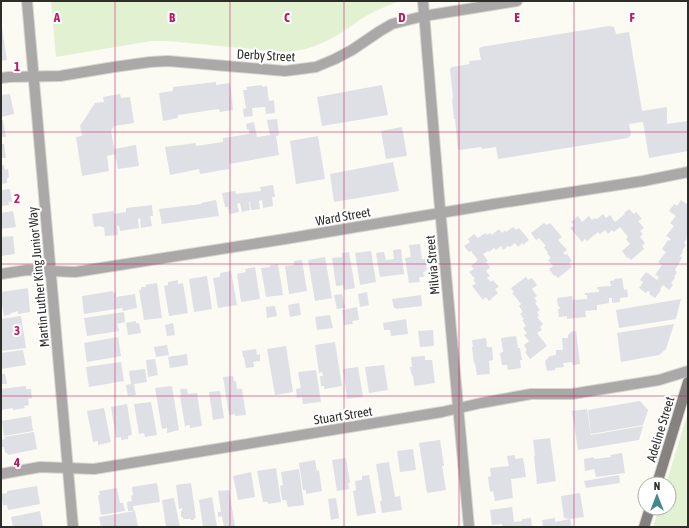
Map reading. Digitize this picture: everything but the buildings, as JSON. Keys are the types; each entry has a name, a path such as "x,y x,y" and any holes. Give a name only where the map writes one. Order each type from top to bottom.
{"main road":[{"name":"Adeline Street","path":"659,476 688,382"},
{"path":"644,527 647,516"}],"street":[{"name":"Martin Luther King Junior Way","path":"27,1 73,527"},
{"name":"Milvia Street","path":"423,1 440,213 469,527"},
{"name":"Derby Street","path":"1,78 60,76 114,67 168,61 284,71 298,70 316,67 335,59 352,50 392,24 424,16 517,1"},
{"name":"Ward Street","path":"1,274 27,270 75,272 643,181 688,172"},
{"name":"Stuart Street","path":"1,474 40,468 94,469 434,414 481,403 531,394 572,394 659,380 688,371"}],"green space":[{"path":"51,1 400,1 366,16 324,42 313,47 300,50 283,52 168,41 152,41 56,57"},
{"path":"688,412 688,527 653,527 656,516 677,516 677,476 668,476"}]}
